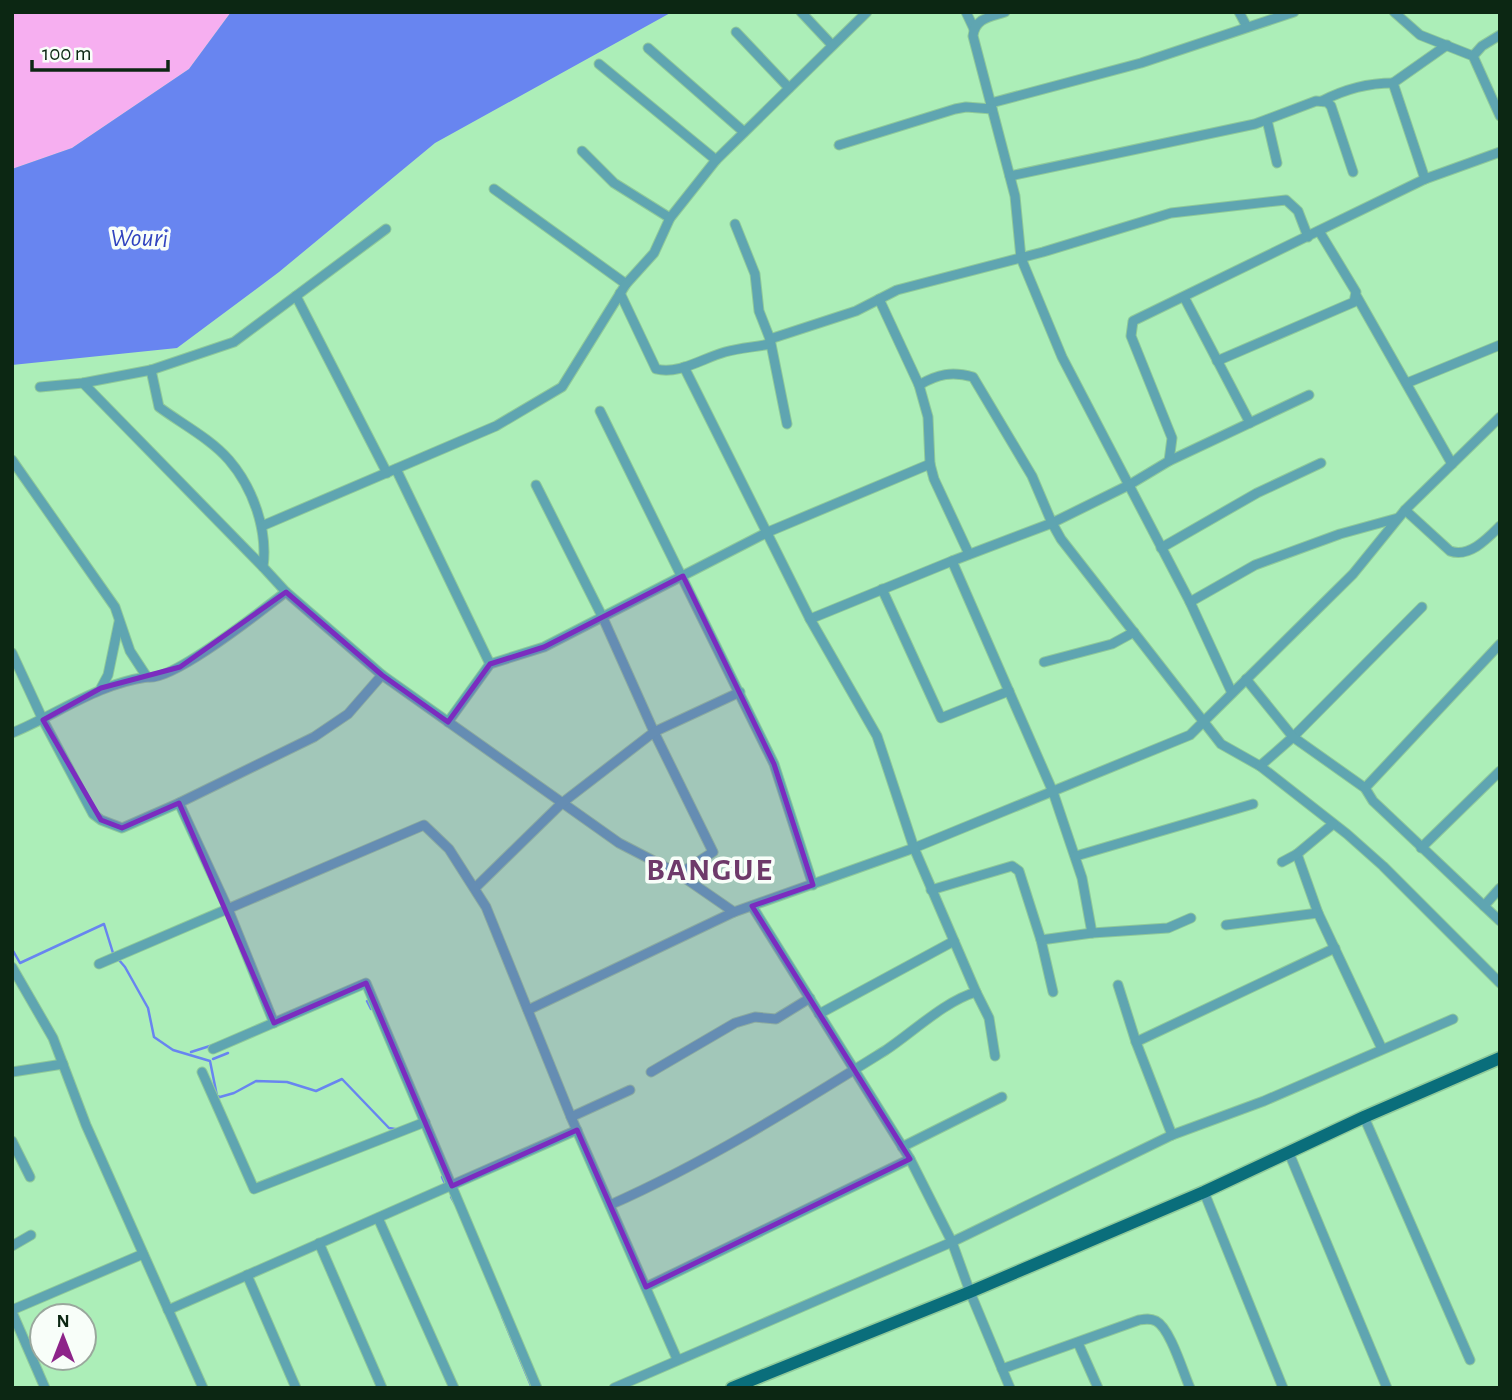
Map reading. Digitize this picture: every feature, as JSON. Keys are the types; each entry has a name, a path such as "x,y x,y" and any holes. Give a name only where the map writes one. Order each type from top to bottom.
{"main road":[{"path":"732,1388 970,1292 1203,1192 1364,1117 1500,1058"}],"street":[{"path":"802,12 832,45"},
{"path":"262,526 496,426 562,387 623,289 654,253 670,218 716,160 867,12"},
{"path":"966,12 974,29 973,36 1010,176 1018,216 1021,258 1062,357 1190,602 1232,693"},
{"path":"974,29 983,19 1005,12"},
{"path":"1239,12 1247,27"},
{"path":"839,145 966,107 991,106 1141,63 1294,12"},
{"path":"1394,12 1420,35 1473,56 1500,116"},
{"path":"736,33 789,88"},
{"path":"1473,56 1482,46 1500,35"},
{"path":"1010,176 1267,120 1370,83 1393,83 1447,45"},
{"path":"648,48 744,132"},
{"path":"599,64 716,160"},
{"path":"1393,83 1425,179"},
{"path":"1322,101 1332,106 1353,172"},
{"path":"1267,120 1277,163"},
{"path":"582,151 614,183 670,218"},
{"path":"1169,461 1172,439 1131,335 1130,325 1136,318 1425,179 1500,152"},
{"path":"494,190 623,289 656,369 663,371 684,368 725,352 770,341 856,311 897,290 1021,258 1171,213 1286,200 1298,211 1308,237"},
{"path":"735,224 755,274 759,311 770,341 787,424"},
{"path":"40,387 83,383 151,370 234,342 386,229"},
{"path":"1319,231 1452,464"},
{"path":"296,296 391,471 490,664"},
{"path":"1184,297 1250,423"},
{"path":"1217,361 1354,302 1357,297"},
{"path":"880,299 919,385 928,417 930,464 934,479 969,554"},
{"path":"1407,383 1500,345"},
{"path":"684,368 810,619 877,736 914,848 976,992 988,1013 995,1056"},
{"path":"151,370 159,407 214,446 229,460 245,483 262,526 266,547 263,567"},
{"path":"919,385 946,373 973,377 1027,466 1061,539 1204,723 1227,749 1260,766 1384,866 1500,983"},
{"path":"83,383 286,593 382,675 619,843 679,874 734,912"},
{"path":"810,619 1052,523 1129,485 1169,461 1309,395"},
{"path":"600,411 774,764 813,885"},
{"path":"528,1010 734,912 914,848 1179,741 1204,723 1353,574 1402,514 1500,417"},
{"path":"12,460 116,607 130,651 147,677"},
{"path":"1161,548 1257,493 1321,463"},
{"path":"448,722 490,664 544,647 768,532 930,464"},
{"path":"536,485 603,618 654,732 713,852 679,874"},
{"path":"1402,514 1450,551 1457,553 1466,552 1500,526"},
{"path":"1190,602 1255,565 1402,514"},
{"path":"952,561 1053,792 1082,878 1091,933"},
{"path":"882,589 940,718 1009,691"},
{"path":"12,733 43,720 101,688 147,677 160,677 180,667 286,593"},
{"path":"1260,766 1293,737 1422,607"},
{"path":"101,688 108,675 120,619"},
{"path":"1044,662 1112,644 1134,632"},
{"path":"1365,788 1500,644"},
{"path":"12,653 43,720 93,814 122,828 314,737 348,714 382,675"},
{"path":"1246,679 1293,737 1365,788 1373,800 1421,848 1500,921"},
{"path":"475,888 562,803 654,732 740,692"},
{"path":"1421,848 1500,771"},
{"path":"179,803 228,909 274,1023"},
{"path":"1076,856 1253,804"},
{"path":"1282,862 1333,824"},
{"path":"99,964 424,825 449,849 494,923 571,1117 677,1359"},
{"path":"1297,853 1318,913 1382,1049"},
{"path":"932,890 1016,867 1041,940 1054,992"},
{"path":"1484,906 1500,888"},
{"path":"752,906 910,1159 952,1241 1010,1388"},
{"path":"1226,925 1318,913"},
{"path":"1041,940 1091,933 1168,928 1191,918"},
{"path":"820,1014 954,941"},
{"path":"1136,1042 1335,948"},
{"path":"12,967 44,1019 86,1125 203,1388"},
{"path":"213,1049 366,983 537,1388"},
{"path":"1118,985 1136,1042 1172,1135"},
{"path":"610,1205 727,1147 854,1069 961,998 976,992"},
{"path":"651,1072 735,1023 755,1017 776,1019 810,998"},
{"path":"614,1388 952,1241 1172,1135 1264,1101 1453,1019"},
{"path":"12,1072 63,1063"},
{"path":"202,1072 254,1189 425,1122"},
{"path":"571,1117 630,1090"},
{"path":"902,1147 1002,1097"},
{"path":"1364,1117 1470,1360"},
{"path":"168,1310 577,1130"},
{"path":"12,1141 30,1177"},
{"path":"1289,1153 1387,1388"},
{"path":"646,1287 910,1159"},
{"path":"1203,1192 1283,1388"},
{"path":"379,1217 454,1388"},
{"path":"12,1246 31,1235"},
{"path":"319,1244 382,1388"},
{"path":"45,1388 12,1311 143,1254"},
{"path":"247,1275 296,1388"},
{"path":"1002,1369 1139,1320 1150,1319 1159,1322 1166,1331 1189,1388"},
{"path":"1078,1343 1098,1388"}],"highlighted area":[{"path":"683,576 774,764 813,885 752,906 910,1159 646,1287 577,1130 452,1186 366,983 274,1023 179,803 122,828 101,820 43,720 101,688 180,667 286,592 382,675 448,722 490,664 544,647"}],"shaded area":[{"path":"12,12 231,12 189,69 72,148 12,169"}],"water":[{"name":"Wouri","path":"231,12 672,12 435,143 279,272 177,348 12,365 12,169 72,148 189,69"}],"waterway":[{"path":"12,949 20,963 104,924 113,953 125,967 148,1008 154,1037 173,1050 210,1061 217,1096 234,1093 256,1081 287,1082 316,1091 342,1079 389,1128 395,1129"},
{"path":"367,1001 371,1009"},
{"path":"191,1052 213,1045"},
{"path":"213,1059 228,1053"},
{"path":"442,1177 446,1186"},
{"path":"451,1197 455,1204"},
{"path":"502,1316 532,1388"}],"district":[{"name":"BANGUE","path":"710,869"}]}
